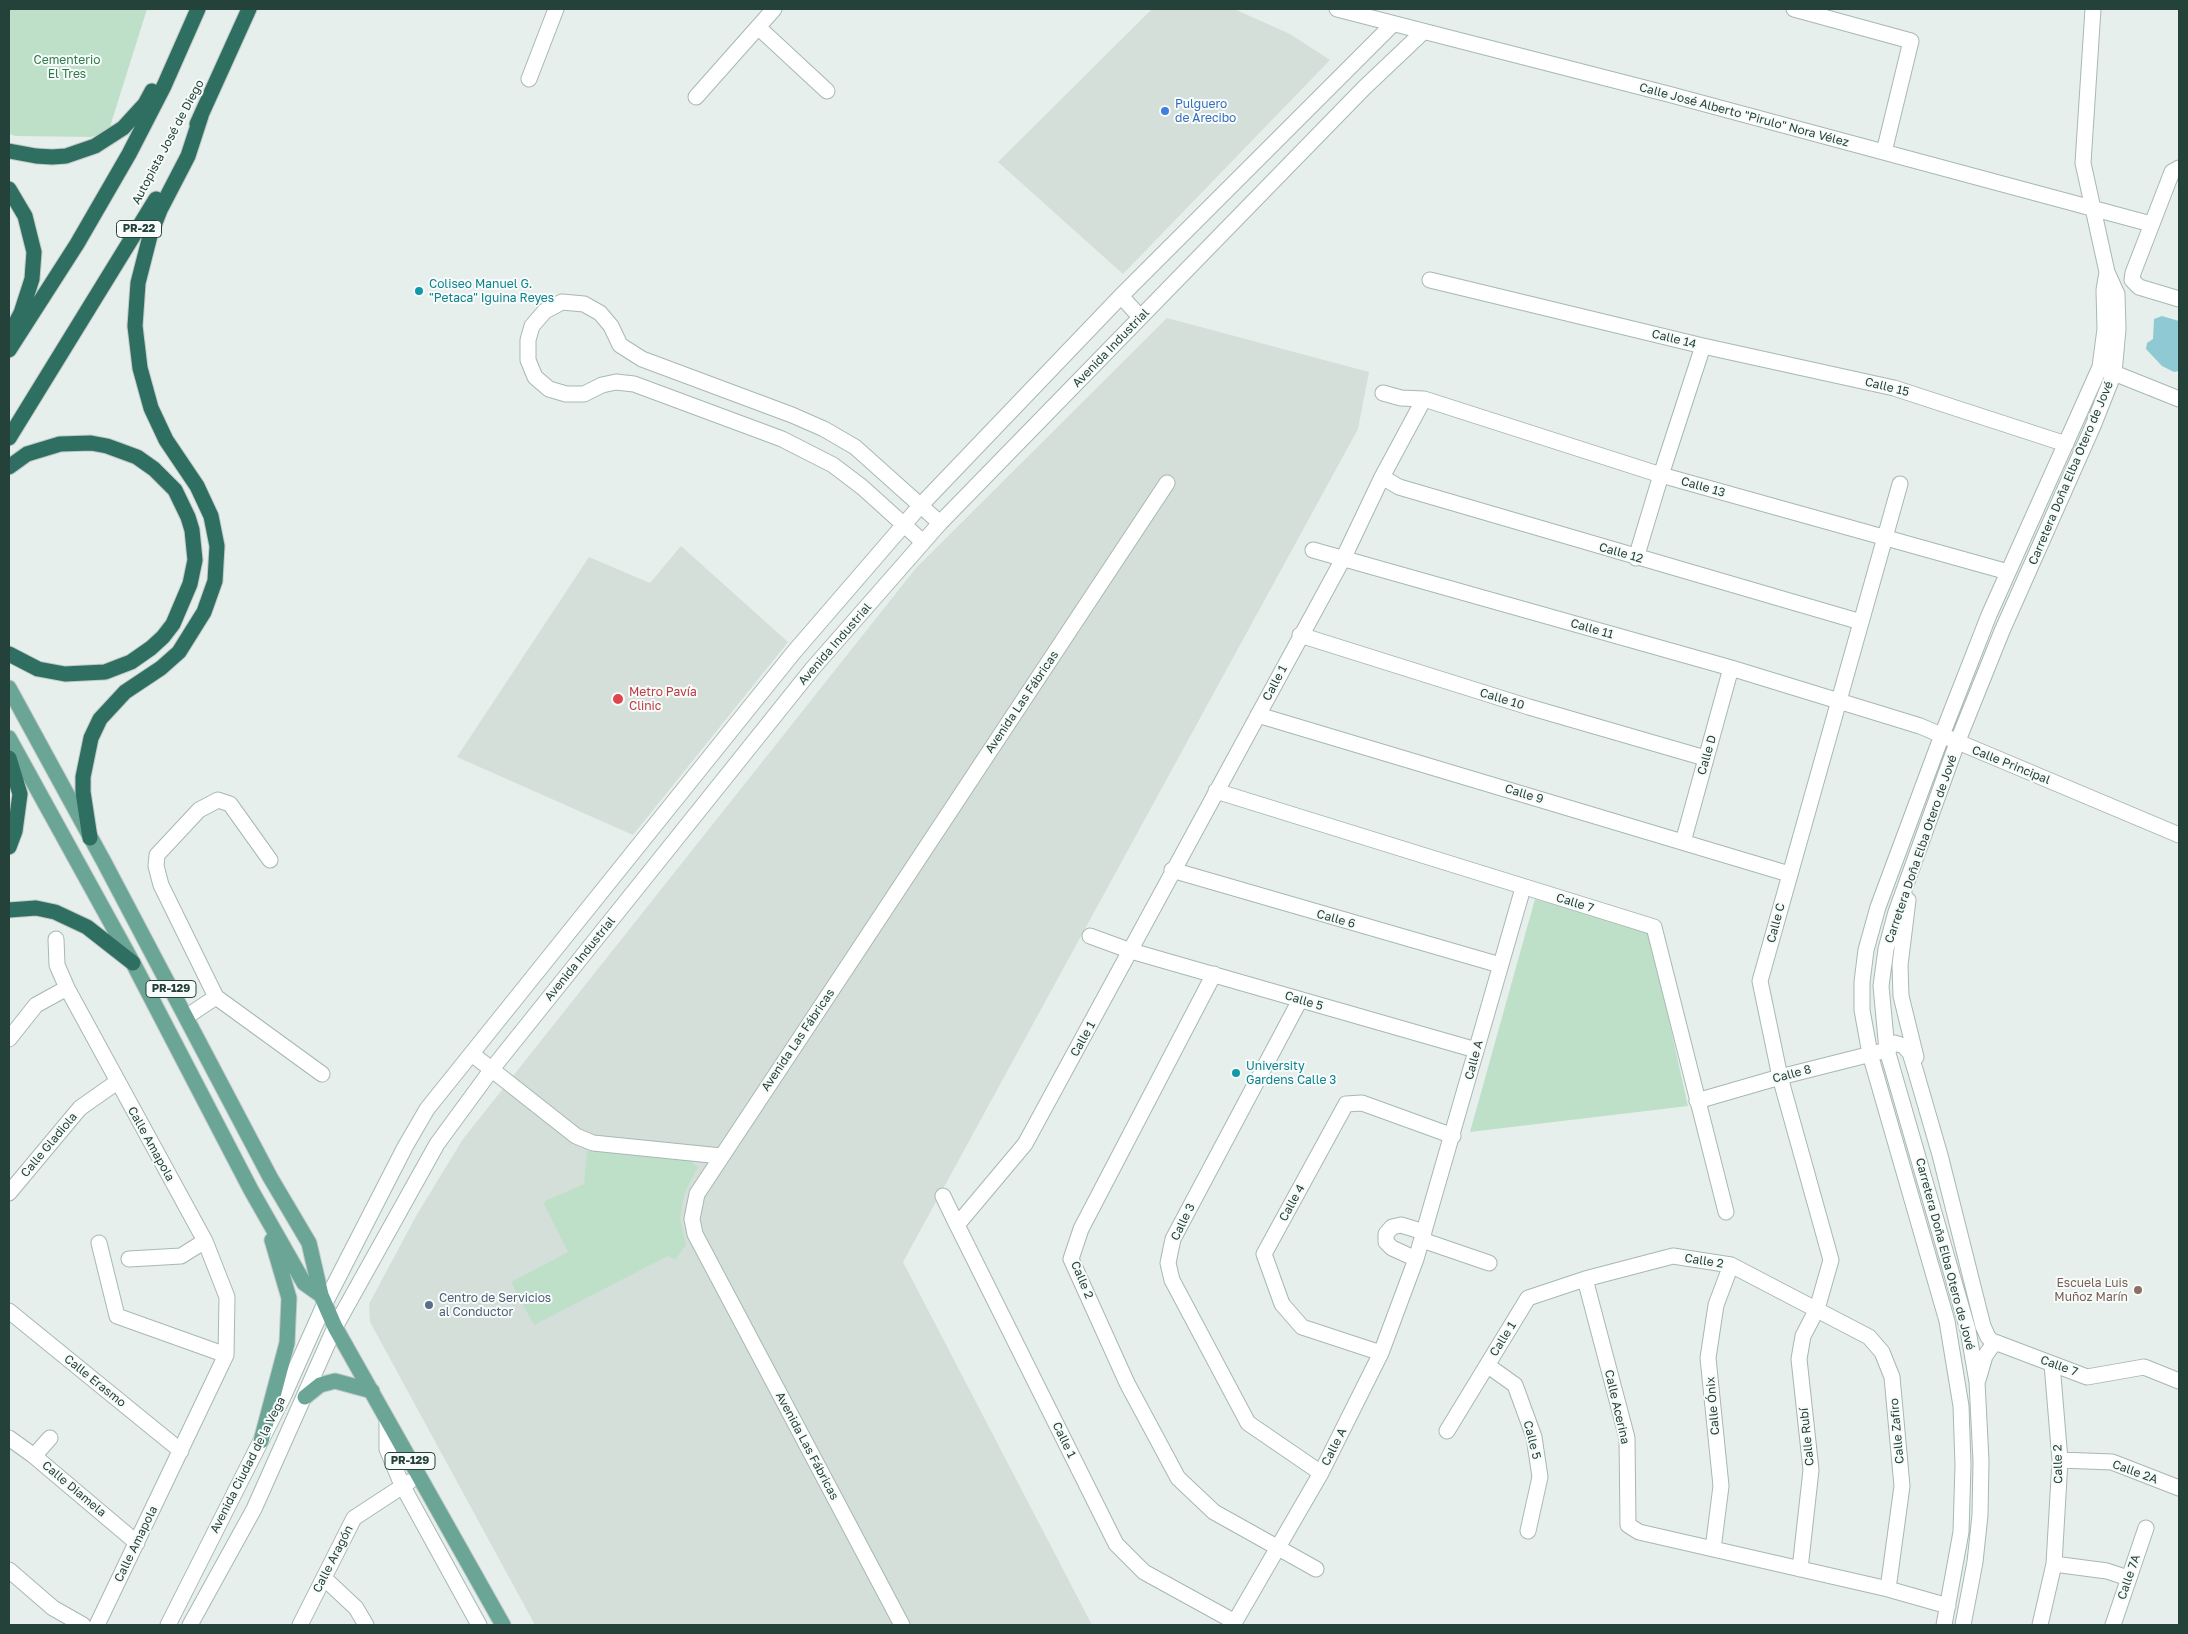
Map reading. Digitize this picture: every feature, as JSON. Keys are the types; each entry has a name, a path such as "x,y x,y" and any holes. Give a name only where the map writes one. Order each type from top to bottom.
{"highway":[{"path":"9,350 77,244 129,154 164,86 198,9"},
{"name":"Autopista José de Diego","path":"9,438 146,217 201,116 249,9"},
{"path":"9,151 36,156 66,156 95,146 110,138 123,128 145,104 188,32"},
{"path":"90,838 83,792 83,777 92,738 100,719 125,692 166,664 182,648 204,612 215,581 217,546 211,516 197,486 166,440 151,408 140,368 135,326 138,283 150,236 160,210 188,156 201,116"},
{"path":"9,189 26,216 30,228 34,263 32,279 26,298 9,335"},
{"path":"9,467 28,454 60,444 91,443 126,452 147,464 175,490 188,517 194,545 193,572 179,612 163,637 131,662 105,672 65,674 38,669 9,654"},
{"path":"9,758 20,794 15,831 9,847"},
{"path":"9,910 36,908 55,912 87,927 133,963"}],"main road":[{"name":"PR-129","path":"9,688 270,1177 308,1243 323,1299 336,1327 503,1625"},
{"name":"PR-129","path":"9,738 133,963 251,1190 304,1283 323,1299"},
{"path":"251,1190 275,1246 289,1298 287,1343 261,1441"},
{"path":"305,1397 320,1385 335,1381 372,1391"}],"street":[{"path":"529,79 556,9"},
{"path":"696,97 774,9"},
{"name":"Calle José Alberto \"Pirulo\" Nora Vélez","path":"1337,9 1525,56 1884,152 2095,211 2151,224"},
{"path":"1794,9 1911,41 1884,152"},
{"name":"Carretera Doña Elba Otero de Jové","path":"1963,1625 1975,1562 1980,1515 1981,1461 1977,1382 1968,1330 1887,1050 1880,986 1886,949 1909,876 1957,743 2002,631 2093,426 2107,370 2104,290 2107,272 2083,163 2093,9"},
{"name":"Avenida Industrial","path":"323,1299 405,1146 428,1109 794,652 920,506 1121,296 1393,24"},
{"path":"758,27 827,90"},
{"name":"Avenida Industrial","path":"336,1327 437,1144 492,1069 813,668 940,523 1364,88 1423,32"},
{"path":"1347,70 1364,88"},
{"path":"2178,167 2172,172 2151,224 2132,280 2139,287 2179,298"},
{"name":"Calle 14","path":"1430,280 1703,346 1636,558"},
{"path":"1121,296 1140,317"},
{"path":"923,542 862,487 833,465 782,439 634,384 616,382 602,385 584,394 566,394 549,389 535,377 528,360 528,340 532,326 545,310 562,302 584,304 600,313 611,326 620,345 642,360 731,391 824,429 855,447 940,523"},
{"name":"Calle 15","path":"1703,346 1894,388 2066,444"},
{"path":"2107,370 2179,399"},
{"name":"Carretera Doña Elba Otero de Jové","path":"1944,1625 1961,1532 1963,1465 1961,1406 1947,1321 1870,1054 1862,1010 1862,982 1866,950 1878,907 1942,735 2008,572 2066,444 2107,370"},
{"name":"Calle 13","path":"1383,393 1401,398 1424,399 1661,475 2008,572"},
{"name":"Calle 1","path":"1234,1624 1144,1572 1116,1544 958,1225 1025,1144 1132,951 1172,870 1343,558 1382,478 1424,399"},
{"name":"Calle 12","path":"1382,478 1399,488 1861,622"},
{"name":"Avenida Las Fábricas","path":"902,1625 695,1234 692,1219 697,1194 1167,483"},
{"name":"Calle C","path":"1817,1309 1831,1260 1780,1077 1760,981 1900,484"},
{"name":"Calle 11","path":"1313,550 1731,668 1840,702"},
{"name":"Calle 10","path":"1300,635 1529,707 1706,758"},
{"name":"Calle D","path":"1683,842 1731,668"},
{"name":"Calle Principal","path":"1840,702 1942,735 1957,743 2179,835"},
{"name":"Calle 9","path":"1258,715 1789,874"},
{"name":"Calle 7","path":"1216,791 1523,888 1654,926 1726,1212"},
{"path":"270,860 230,804 218,800 199,810 158,855 156,866 160,885 216,997 322,1074"},
{"name":"Calle 6","path":"1172,870 1500,965"},
{"path":"1909,876 1909,897 1900,965 1901,996 1916,1056 1916,1069 1963,1243 1970,1254 1985,1292 1998,1343 1992,1346 1986,1356 1977,1382"},
{"name":"Calle A","path":"1234,1624 1321,1473 1381,1353 1416,1259 1523,888"},
{"name":"Calle 5","path":"1090,936 1132,951 1476,1050"},
{"name":"Calle Amapola","path":"56,939 57,965 67,988 205,1242 227,1296 226,1354 97,1625"},
{"name":"Calle 2","path":"1214,974 1081,1229 1071,1259 1127,1383 1178,1478 1214,1512 1316,1569"},
{"path":"9,1038 36,1005 67,988"},
{"path":"186,1017 216,997"},
{"name":"Calle 3","path":"1300,1000 1173,1239 1168,1262 1172,1280 1248,1423 1321,1473"},
{"name":"Calle 8","path":"1697,1101 1780,1077 1887,1050 1895,1043 1904,1046 1910,1053 1916,1069"},
{"path":"472,1054 576,1136 593,1143 721,1156"},
{"name":"Calle Gladiola","path":"9,1193 80,1108 117,1082"},
{"name":"Calle 4","path":"1381,1353 1302,1327 1282,1304 1264,1254 1346,1104 1362,1103 1452,1136"},
{"path":"943,1196 958,1225"},
{"path":"1416,1259 1392,1248 1386,1242 1386,1234 1392,1227 1401,1225 1489,1263"},
{"path":"129,1259 181,1256 205,1242"},
{"path":"99,1243 117,1316 226,1354"},
{"name":"Calle 2","path":"1584,1279 1673,1256 1731,1266 1817,1309"},
{"name":"Calle Ónix","path":"1713,1549 1720,1486 1708,1358 1716,1305 1731,1266"},
{"name":"Calle 1","path":"1448,1431 1528,1298 1584,1279"},
{"name":"Calle Acerina","path":"1584,1279 1627,1438 1628,1525 1638,1532 1713,1549"},
{"name":"Avenida Ciudad de la Vega","path":"168,1625 261,1441 323,1299"},
{"name":"Calle Rubí","path":"1800,1569 1811,1470 1800,1358 1803,1336 1817,1309"},
{"name":"Calle Zafiro","path":"1817,1309 1869,1337 1882,1352 1892,1377 1902,1486 1888,1589"},
{"name":"Calle Erasmo","path":"9,1310 181,1451"},
{"name":"Avenida Ciudad de la Vega","path":"190,1625 254,1509 336,1327"},
{"name":"Calle 7","path":"1998,1343 2087,1377 2144,1367 2179,1381"},
{"name":"Calle 2","path":"2040,1625 2054,1564 2060,1460 2052,1364"},
{"name":"Calle 5","path":"1487,1365 1515,1385 1534,1437 1540,1477 1528,1531"},
{"path":"387,1420 387,1449 402,1485 480,1625"},
{"name":"Calle Diamela","path":"9,1438 34,1456 137,1543"},
{"path":"34,1456 50,1438"},
{"name":"Calle 2A","path":"2060,1460 2112,1462 2179,1488"},
{"path":"402,1485 420,1477"},
{"name":"Calle Aragón","path":"300,1625 354,1518 402,1485"},
{"name":"Calle 7A","path":"2113,1625 2146,1528"},
{"path":"1713,1549 1888,1589 1948,1606"},
{"path":"2054,1564 2107,1571 2128,1578"},
{"path":"9,1570 53,1608 83,1625"},
{"path":"324,1578 356,1608 366,1625"}],"shaded area":[{"name":"Pulguero de Arecibo","path":"1152,9 1234,9 1290,34 1330,60 1123,274 998,162"},
{"path":"1167,318 1369,372 1358,429 903,1262 1092,1625 535,1625 370,1322 369,1304 416,1216 463,1139 916,568"},
{"name":"Metro Pavía Clinic","path":"681,546 788,642 633,835 457,757 589,557 650,583"}],"green space":[{"name":"Cementerio El Tres","path":"9,9 147,9 109,130 91,137 16,136 9,134"},
{"path":"1535,899 1649,931 1688,1106 1470,1132"},
{"path":"587,1151 689,1160 698,1167 685,1192 682,1205 680,1219 686,1245 675,1260 668,1256 534,1325 511,1282 568,1252 543,1202 584,1184"}],"water":[{"path":"2162,316 2179,321 2179,371 2174,372 2162,366 2146,349 2147,343 2153,339 2154,319"}],"place":[{"name":"Pulguero de Arecibo","path":"1165,111"},
{"name":"Coliseo Manuel G. \"Petaca\" Iguina Reyes","path":"419,291"},
{"name":"Metro Pavía Clinic","path":"618,699"},
{"name":"University Gardens Calle 3","path":"1236,1073"},
{"name":"Escuela Luis Muñoz Marín","path":"2138,1290"},
{"name":"Centro de Servicios al Conductor","path":"429,1305"}]}
